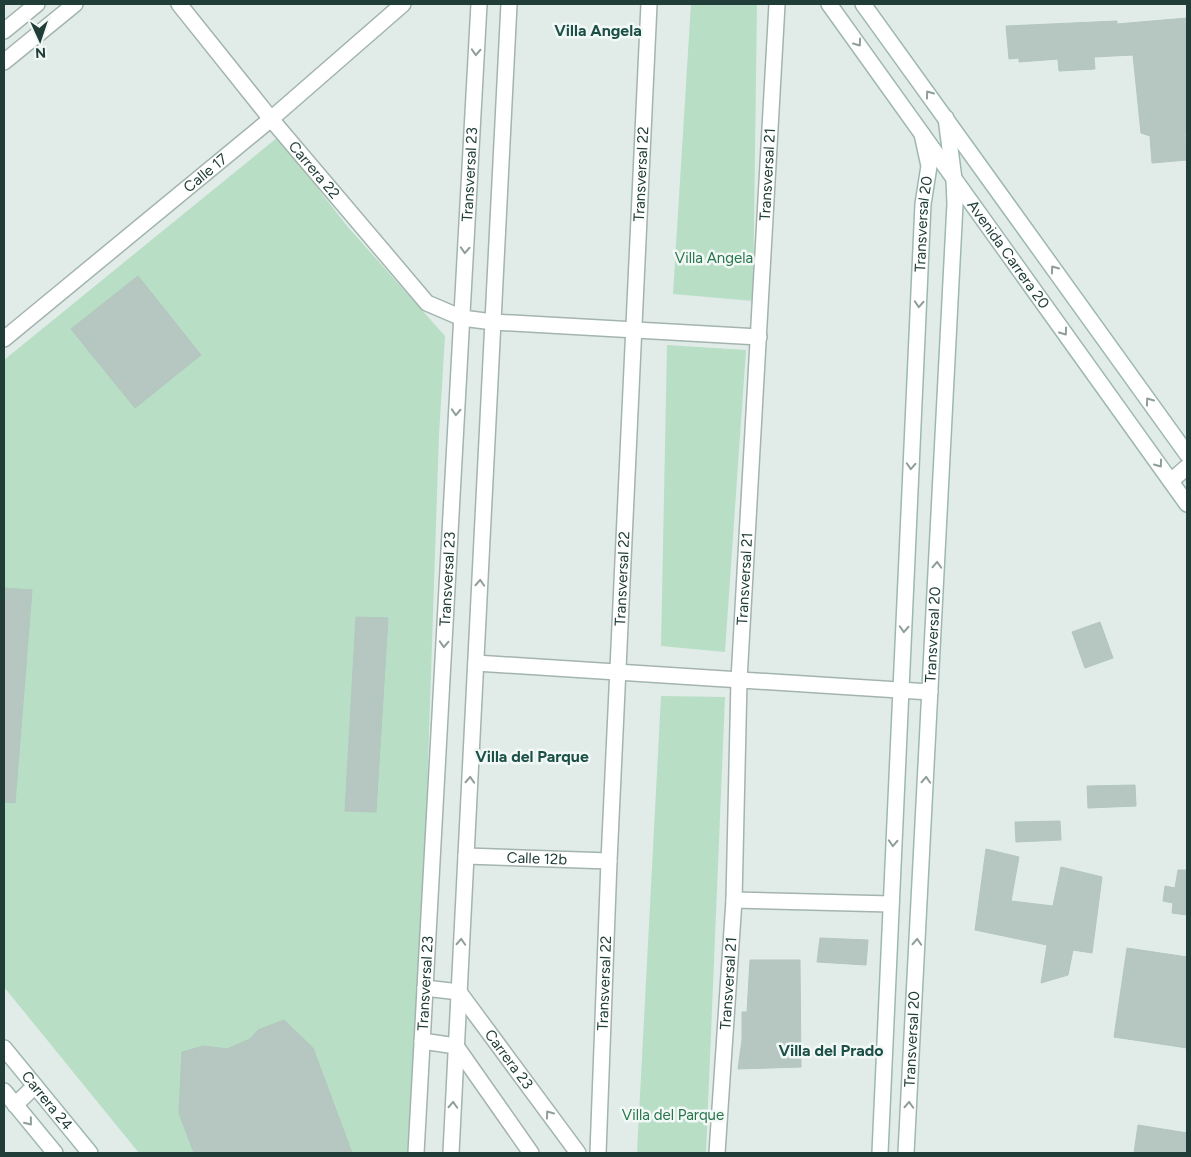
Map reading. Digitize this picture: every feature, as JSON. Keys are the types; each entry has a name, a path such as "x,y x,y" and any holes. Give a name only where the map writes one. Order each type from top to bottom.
{"street":[{"path":"4,31 37,4"},
{"path":"4,62 75,4"},
{"name":"Carrera 22","path":"179,4 271,119 427,304 462,318 493,322 759,337"},
{"name":"Calle 17","path":"4,339 271,119 403,4"},
{"name":"Transversal 23","path":"416,1153 479,4"},
{"name":"Transversal 23","path":"451,1153 509,4"},
{"name":"Transversal 22","path":"598,1153 609,861 649,4"},
{"name":"Transversal 21","path":"716,1153 734,900 739,680 777,4"},
{"name":"Avenida Carrera 20","path":"829,4 1187,504"},
{"name":"Avenida Carrera 20","path":"863,4 1187,454"},
{"path":"24,15 40,32"},
{"name":"Transversal 20","path":"906,1153 955,204 954,179 946,118"},
{"name":"Transversal 20","path":"880,1153 923,204 929,166 922,134"},
{"path":"1171,481 1187,467"},
{"path":"476,663 930,692"},
{"name":"Calle 12b","path":"466,856 609,861"},
{"path":"734,900 890,904"},
{"path":"425,988 459,992"},
{"name":"Carrera 23","path":"459,992 578,1153"},
{"path":"422,1041 456,1046 531,1153"},
{"name":"Carrera 24","path":"4,1048 90,1153"},
{"path":"15,1105 35,1086"},
{"name":"Carrera 24","path":"4,1091 54,1153"}],"green space":[{"name":"Villa Angela","path":"691,4 757,4 753,301 673,294"},
{"path":"278,137 347,226 445,336 439,435 428,764 420,1153 139,1153 4,987 4,360"},
{"path":"667,345 746,350 725,652 661,646"},
{"name":"Villa del Parque","path":"661,696 725,697 706,1153 637,1153"}],"building":[{"path":"1187,18 1187,134 1185,134 1187,160 1152,163 1150,136 1141,133 1133,55 1094,57 1095,69 1059,71 1058,59 1019,62 1019,58 1009,59 1006,26 1117,21 1117,24"},
{"path":"138,276 201,355 135,408 71,329"},
{"path":"4,588 32,590 15,803 4,802"},
{"path":"356,617 388,618 376,812 345,811"},
{"path":"1100,622 1113,658 1085,668 1072,632"},
{"path":"1135,785 1136,806 1088,808 1087,786"},
{"path":"1060,821 1061,840 1016,842 1015,822"},
{"path":"986,849 1019,857 1011,901 1053,906 1061,867 1102,877 1092,953 1073,950 1068,975 1041,983 1047,945 975,930"},
{"path":"1178,870 1187,870 1187,915 1172,913 1173,903 1163,901 1165,886 1175,888"},
{"path":"820,938 868,940 866,965 817,962"},
{"path":"1127,948 1187,957 1187,1048 1114,1037"},
{"path":"750,960 800,960 801,1067 738,1069 742,1040 742,1012 747,1012"},
{"path":"284,1020 313,1048 352,1153 194,1153 179,1113 182,1052 204,1046 227,1049 250,1039 258,1030"},
{"path":"1138,1125 1187,1133 1187,1153 1134,1153"}],"district":[{"name":"Villa Angela","path":"598,30"},
{"name":"Villa del Parque","path":"532,756"},
{"name":"Villa del Prado","path":"831,1050"}]}
